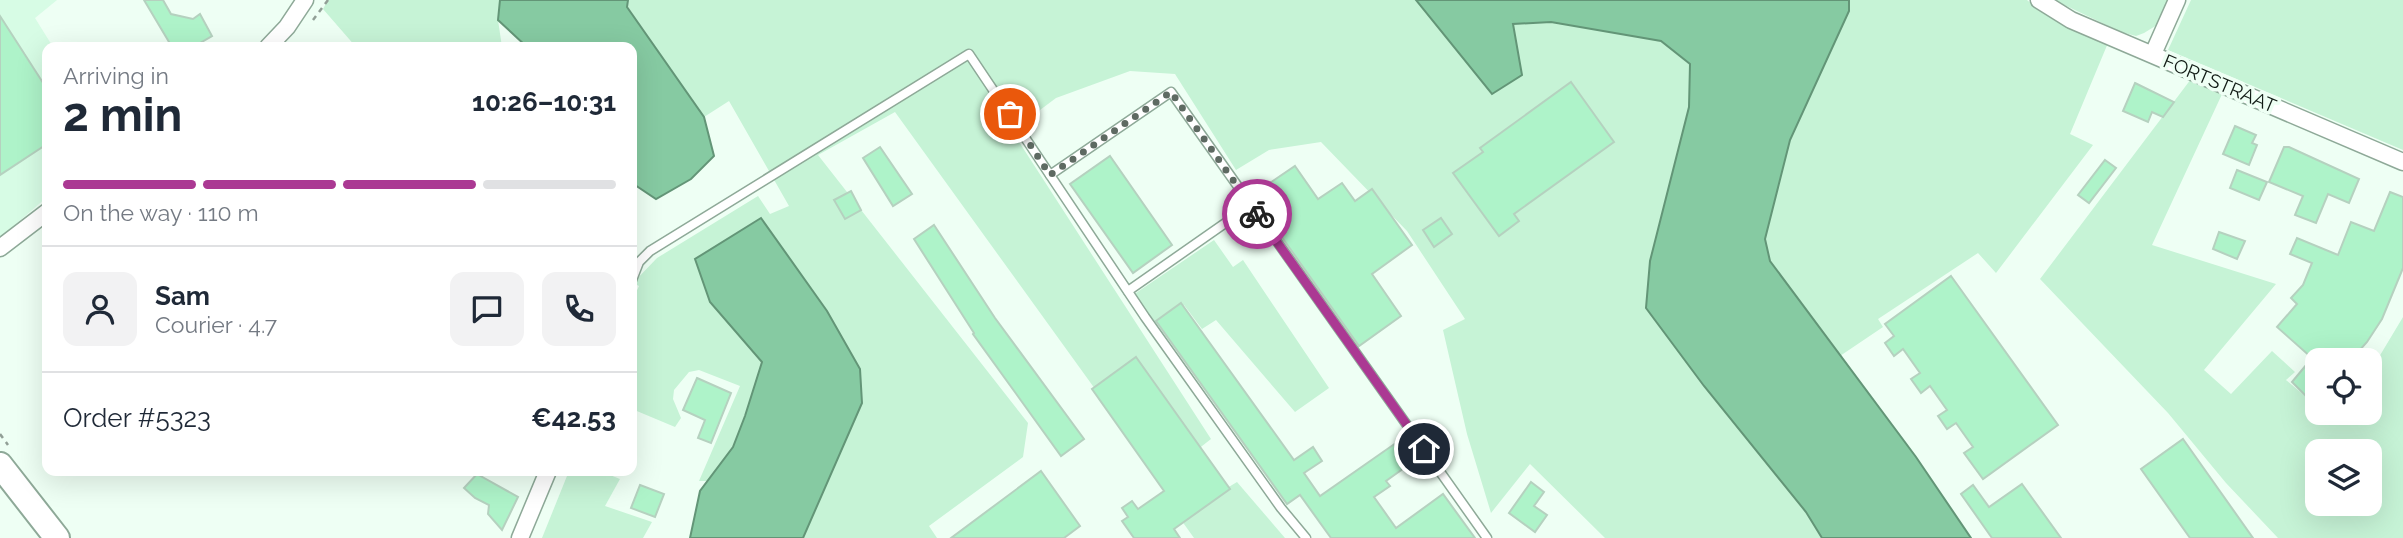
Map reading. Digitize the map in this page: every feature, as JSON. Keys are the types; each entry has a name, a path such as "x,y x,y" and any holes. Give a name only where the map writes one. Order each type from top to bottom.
{"main road":[{"path":"0,465 57,538"}],"street":[{"path":"272,42 304,0"},
{"name":"FORTSTRAAT","path":"2039,0 2071,20 2403,162"},
{"path":"2152,54 2178,0"},
{"path":"0,248 42,216"},
{"path":"520,538 546,476"}],"lane":[{"path":"637,267 650,251 969,54 1128,291 1281,508 1306,538"},
{"path":"1050,175 1171,92 1487,538"},
{"path":"1128,291 1251,205"}],"shaded area":[{"path":"0,0 57,0 35,18 50,42 42,42 42,201 0,238"},
{"path":"328,0 500,0 498,20 501,42 352,42 323,9"},
{"path":"500,0 628,0 627,7 704,117 714,156 691,179 656,199 637,186 637,42 522,42 498,20"},
{"path":"628,0 1416,0 1492,94 1513,24 1551,22 1661,41 1690,65 1689,107 1650,261 1704,386 1806,512 1822,538 1605,538 1530,464 1491,513 1467,434 1443,330 1465,319 1407,231 1321,142 1269,150 1236,170 1175,74 1130,71 1056,98 1012,131 1211,439 1160,479 895,112 818,155 1028,423 1023,457 929,526 937,538 803,538 860,369 827,311 761,218 695,259 710,302 762,362 733,447 708,481 699,481 740,386 699,370 689,372 674,390 673,399 681,418 675,427 637,411 637,279 657,258 758,196 770,214 789,206 729,101 704,117 627,6"},
{"path":"1416,0 1849,0 1849,11 1790,140 1765,239 1770,261 1916,457 1971,538 1822,538 1806,512 1704,386 1646,308 1650,261 1689,107 1690,64 1661,41 1551,22 1513,24 1522,75 1492,94"},
{"path":"1849,0 2027,0 2039,10 2108,43 2070,134 2093,145 1996,273 1978,253 1878,319 1883,327 1840,356 1770,261 1765,239 1790,140 1849,11"},
{"path":"2054,0 2168,0 2157,25 2136,36 2121,32"},
{"path":"2191,0 2403,0 2403,150 2168,50"},
{"path":"2191,79 2223,92 2152,245 2276,284 2204,370 2231,394 2272,351 2295,372 2286,380 2305,396 2305,425 2382,425 2382,352 2403,317 2403,538 2278,538 2226,483 2168,413 2040,279"},
{"path":"761,218 827,311 860,369 862,403 803,538 690,538 700,491 733,447 762,362 710,302 695,259"},
{"path":"1214,240 1233,267 1243,260 1329,388 1295,412 1216,320 1202,329 1184,305 1157,324 1133,295"},
{"path":"567,476 612,476 620,479 605,506 652,522 643,538 542,538"},
{"path":"1237,482 1285,538 1194,538 1179,517"}],"building":[{"path":"144,0 163,0 171,14 193,19 200,14 212,36 202,42 169,42"},
{"path":"0,16 42,81 42,147 0,175"},
{"path":"1571,82 1614,142 1514,214 1519,221 1499,236 1453,173 1483,152 1480,148"},
{"path":"2135,83 2174,102 2163,117 2152,112 2148,122 2123,111"},
{"path":"2235,126 2256,135 2252,143 2257,145 2249,165 2223,154"},
{"path":"880,147 912,194 893,206 863,158"},
{"path":"2284,147 2359,179 2349,203 2328,194 2316,223 2295,215 2303,196 2269,182"},
{"path":"1110,156 1172,245 1133,273 1070,184"},
{"path":"2105,160 2116,168 2089,203 2078,195"},
{"path":"1295,166 1318,199 1342,183 1355,201 1372,189 1412,245 1372,274 1401,316 1359,346 1252,195"},
{"path":"2237,170 2267,182 2259,200 2230,188"},
{"path":"851,191 861,210 845,219 834,200"},
{"path":"2390,192 2403,197 2403,268 2382,319 2362,348 2305,348 2305,352 2277,327 2297,304 2291,298 2303,285 2312,263 2290,254 2297,238 2338,255 2351,222 2374,231"},
{"path":"1441,218 1452,234 1434,247 1423,230"},
{"path":"934,225 995,318 1084,439 1061,456 973,334 914,239"},
{"path":"2219,232 2245,241 2237,259 2213,249"},
{"path":"1951,276 2058,425 1983,479 1964,453 1973,447 1956,423 1947,429 1938,416 1947,410 1930,386 1921,393 1911,379 1920,373 1903,349 1894,356 1885,343 1894,336 1885,324"},
{"path":"1181,303 1294,460 1313,447 1322,461 1304,473 1320,496 1403,438 1418,458 1386,481 1390,486 1374,497 1396,528 1443,494 1475,538 1331,538 1300,495 1287,504 1156,321"},
{"path":"1136,357 1230,489 1174,529 1180,538 1134,538 1122,521 1128,517 1122,508 1132,501 1138,509 1164,491 1092,389"},
{"path":"2305,366 2305,395 2292,382"},
{"path":"697,378 731,393 711,443 698,438 705,420 683,410"},
{"path":"2183,439 2253,538 2190,538 2141,469"},
{"path":"1041,471 1080,526 1064,538 951,538"},
{"path":"475,476 481,476 518,497 502,530 488,514 489,505 464,488"},
{"path":"1531,482 1544,492 1534,506 1547,515 1535,532 1509,513"},
{"path":"2022,484 2061,538 1992,538 1961,494 1973,485 1989,507"},
{"path":"640,485 664,494 655,517 631,508"}],"way so far":[{"path":"1010,114 1050,175 1171,92 1257,214"}],"route":[{"path":"1257,214 1424,449"}]}
